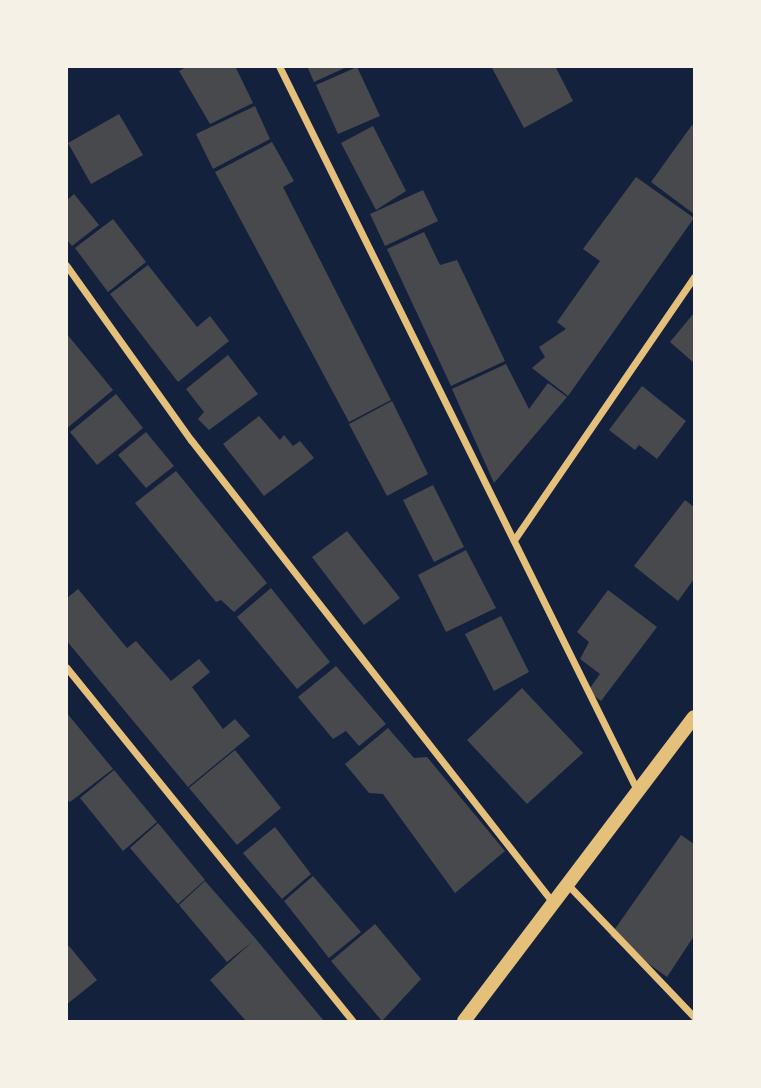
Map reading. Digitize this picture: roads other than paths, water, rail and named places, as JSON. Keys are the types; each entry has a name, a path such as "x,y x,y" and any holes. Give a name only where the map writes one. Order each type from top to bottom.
{"main road":[{"path":"464,1021 695,717"}],"street":[{"path":"279,66 639,794"},
{"path":"66,265 191,440 554,905"},
{"path":"514,540 695,278"},
{"path":"66,667 353,1021"},
{"path":"569,886 695,1017"}]}
